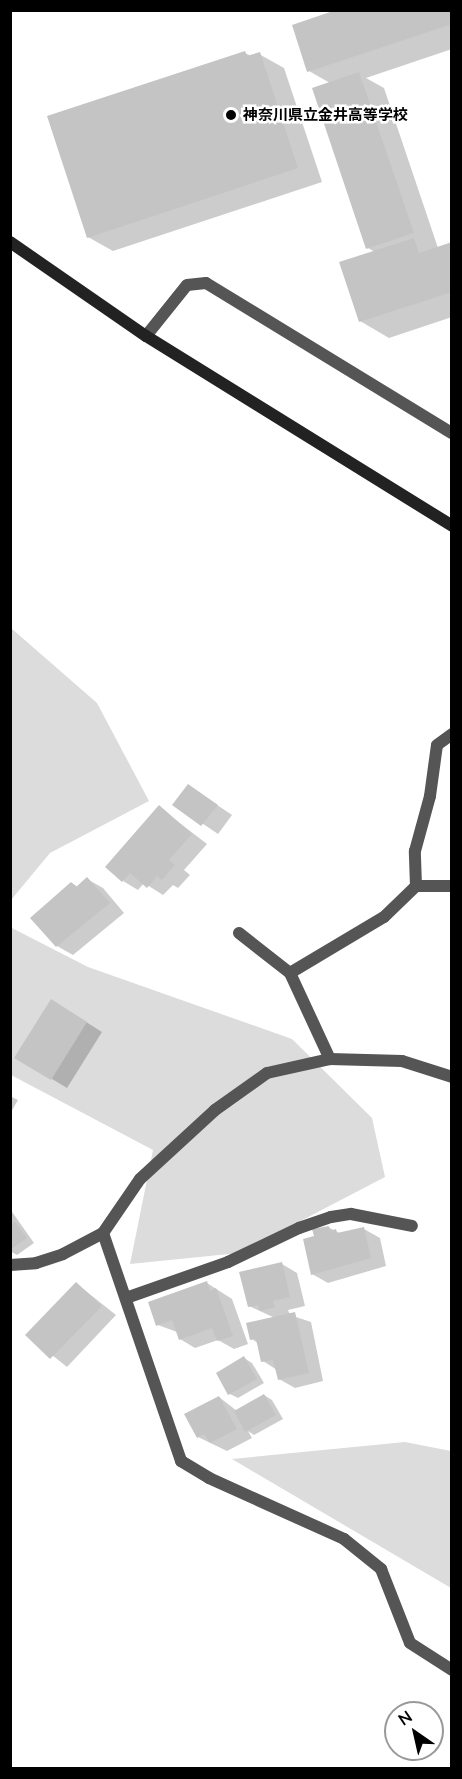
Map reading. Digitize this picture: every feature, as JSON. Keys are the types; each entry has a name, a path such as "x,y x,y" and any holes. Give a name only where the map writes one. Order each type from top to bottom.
{"street":[{"path":"10,242 146,336 452,526"},
{"path":"146,336 187,285 206,283 452,433"},
{"path":"416,886 415,851 437,746 452,734"},
{"path":"290,973 384,917 416,886 452,886"},
{"path":"239,933 290,973 330,1059"},
{"path":"10,1265 36,1263 63,1254 103,1233 140,1179 214,1110 267,1073 330,1059 402,1061 452,1077"},
{"path":"126,1298 228,1262 331,1217 351,1214 412,1226"},
{"path":"103,1233 181,1461 208,1478 344,1539 381,1569 410,1643 452,1670"}],"shaded area":[{"path":"11,628 97,703 149,801 50,853 11,900"},
{"path":"10,927 88,967 292,1039 372,1118 385,1177 239,1253 130,1264 153,1150 11,1075"},
{"path":"405,1442 451,1451 451,1588 232,1459"}],"building":[{"path":"336,10 452,10 452,24 307,72 292,25"},
{"path":"245,51 247,56 260,52 298,168 87,238 47,116"},
{"path":"359,72 414,233 366,249 312,88"},
{"path":"414,238 419,253 452,242 452,292 359,322 339,262"},
{"path":"188,784 218,805 201,826 172,805"},
{"path":"159,805 192,834 169,860 175,865 162,880 157,876 147,888 130,873 122,882 105,867"},
{"path":"87,877 110,903 56,947 30,918 71,882 76,887"},
{"path":"51,999 87,1022 51,1080 14,1058"},
{"path":"15,1222 27,1238 10,1250 10,1225"},
{"path":"329,1226 330,1231 336,1229 337,1233 364,1227 371,1258 311,1275 303,1239 314,1236 312,1229"},
{"path":"282,1262 290,1297 273,1301 275,1307 260,1311 258,1305 248,1307 239,1272"},
{"path":"207,1281 210,1291 216,1288 233,1336 217,1341 212,1328 179,1340 172,1320 156,1326 148,1302"},
{"path":"76,1282 102,1306 50,1359 25,1335"},
{"path":"295,1312 309,1373 278,1380 273,1360 261,1362 256,1339 250,1340 246,1323"},
{"path":"244,1356 257,1379 228,1395 216,1373"},
{"path":"264,1394 276,1415 245,1432 234,1411"},
{"path":"219,1396 237,1429 210,1443 204,1434 197,1438 184,1414"}],"place":[{"name":"神奈川県立金井高等学校","path":"231,115"}]}
